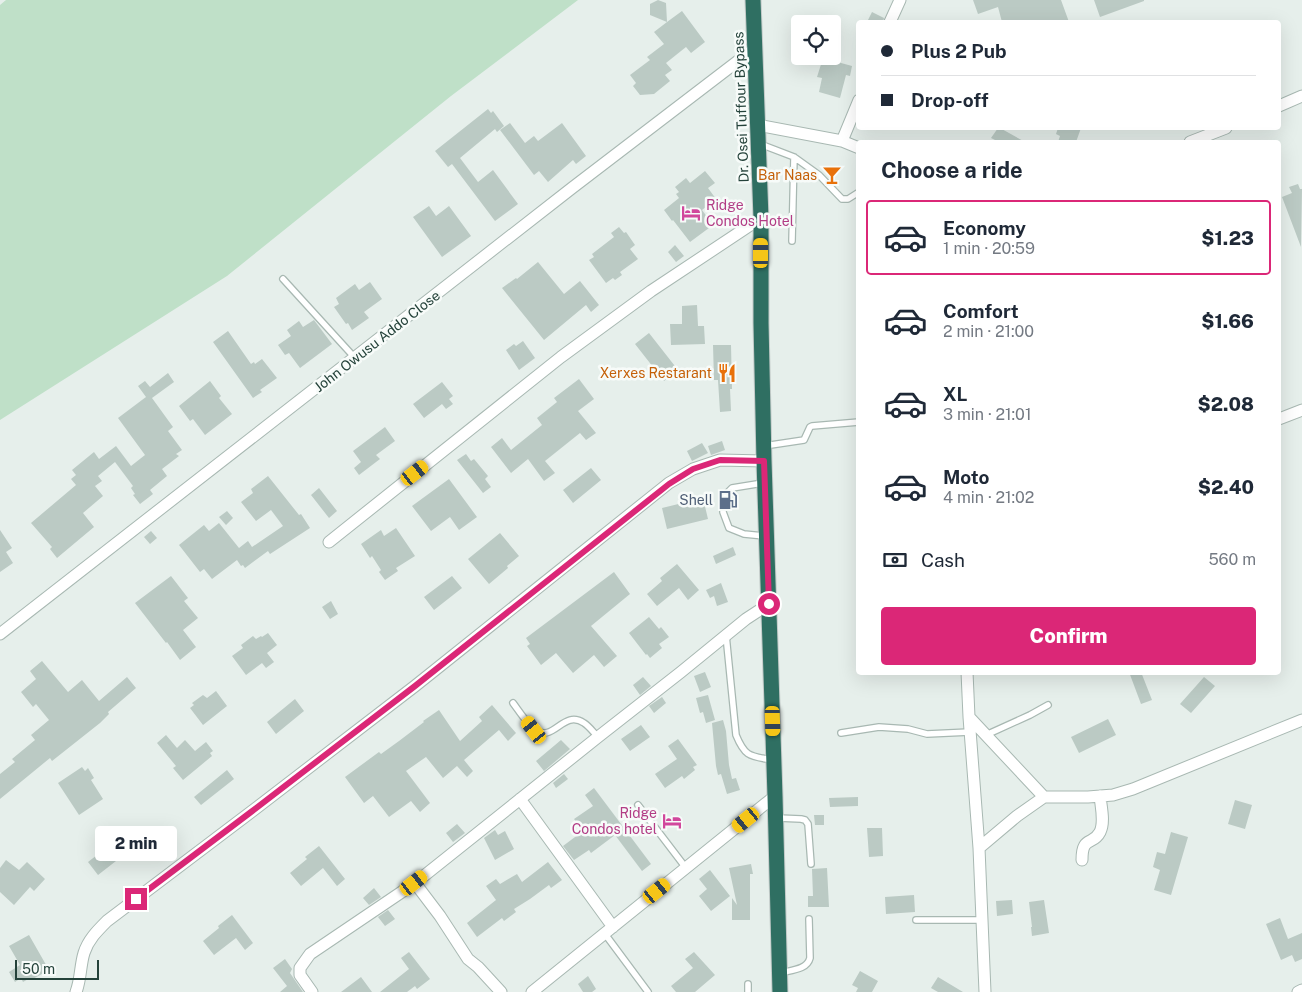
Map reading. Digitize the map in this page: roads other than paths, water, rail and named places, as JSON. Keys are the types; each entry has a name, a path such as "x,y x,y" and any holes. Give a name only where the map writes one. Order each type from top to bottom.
{"highway":[{"name":"Dr. Osei Tuffour Bypass","path":"753,0 761,218 764,453 780,992"}],"street":[{"path":"891,20 900,0"},
{"name":"John Owusu Addo Close","path":"0,634 755,48"},
{"path":"1281,105 1302,96"},
{"path":"842,140 856,107"},
{"path":"757,125 842,140 856,147"},
{"path":"1195,140 1221,130"},
{"path":"329,542 569,352 651,291 761,218"},
{"path":"1281,418 1302,410"},
{"path":"76,992 80,981 84,953 92,936 107,921 415,686 669,484 693,469 720,460 764,453"},
{"path":"312,992 300,975 300,968 310,954 414,883 682,672 746,619 769,604"},
{"path":"967,675 979,848 985,992"},
{"path":"969,717 1044,797"},
{"path":"979,848 1017,816 1044,797 1113,795 1133,789 1302,720"},
{"path":"532,992 775,796"},
{"path":"1082,860 1082,850 1085,844 1099,835 1103,825 1100,796"},
{"path":"520,799 609,930"},
{"path":"414,883 440,916 468,959 501,992"},
{"path":"1298,992 1302,990"}],"lane":[{"path":"758,143 794,157 819,175 842,199 848,199 856,194"},
{"path":"792,241 794,157"},
{"path":"283,279 355,358"},
{"path":"764,453 804,440 812,426 856,422"},
{"path":"765,483 732,488 724,496 723,512 728,528 744,534 767,536"},
{"path":"726,635 736,735 741,748 752,756 774,760"},
{"path":"513,703 534,730 543,734 551,732 563,722 574,719 584,723 598,737"},
{"path":"986,735 1048,705"},
{"path":"841,733 880,727 908,729 927,734 970,732"},
{"path":"638,805 686,868"},
{"path":"776,818 801,818 806,820 808,824 810,864"},
{"path":"780,973 805,967 809,962 809,919"},
{"path":"916,920 982,920"},
{"path":"609,930 648,992"},
{"path":"748,984 748,992"}],"place":[{"name":"Bar Naas","path":"832,175"},
{"name":"Ridge Condos Hotel","path":"691,213"},
{"name":"Xerxes Restarant","path":"727,373"},
{"name":"Shell","path":"728,500"},
{"name":"Ridge Condos hotel","path":"672,821"}]}
